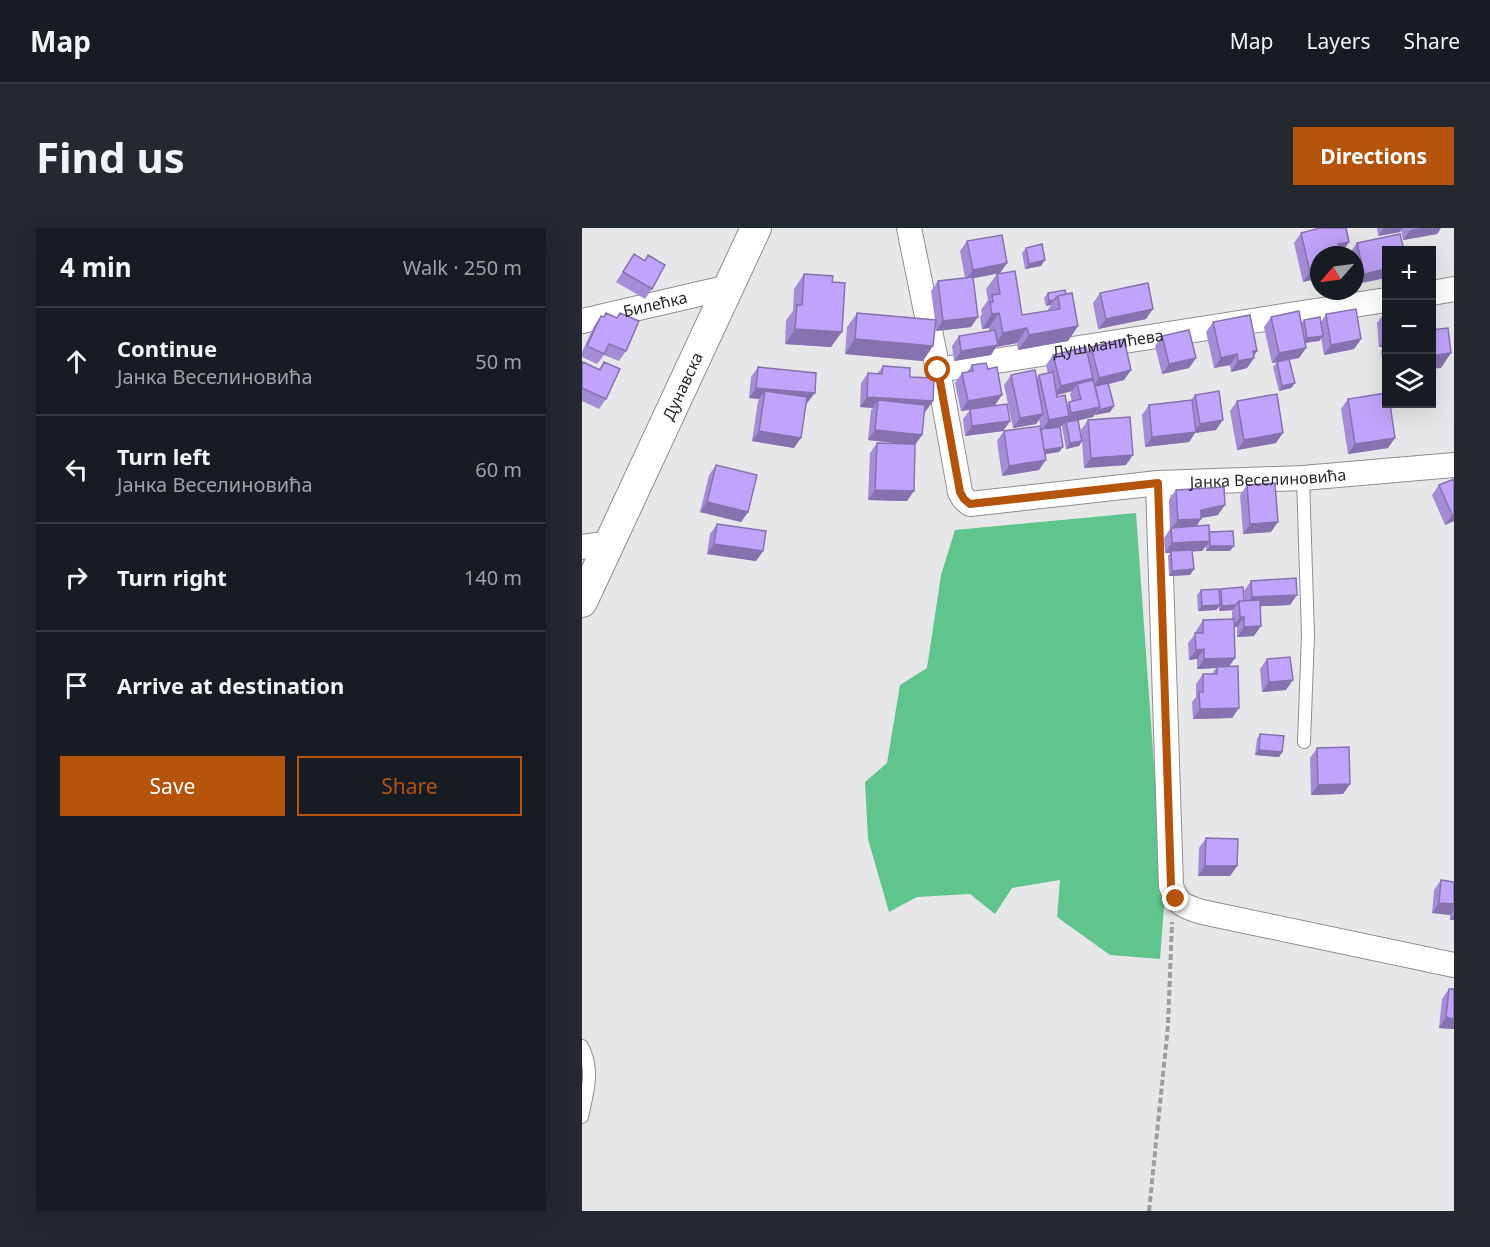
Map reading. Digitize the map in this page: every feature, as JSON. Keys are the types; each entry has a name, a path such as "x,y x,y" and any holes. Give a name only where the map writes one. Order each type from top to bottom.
{"street":[{"name":"Дунавска","path":"582,602 596,545 729,287 756,228"},
{"name":"Јанка Веселиновића","path":"909,228 960,492 970,504 1158,483 1303,478 1454,465"},
{"name":"Билећка","path":"582,321 729,287"},
{"path":"1436,292 1454,289"},
{"name":"Душманићева","path":"938,370 1382,301"},
{"path":"1158,483 1171,886 1176,899 1184,906 1202,912 1454,965"}],"lane":[{"path":"1303,478 1308,635 1304,742"},
{"path":"582,1047 588,1058 590,1078 582,1117"}],"path":[{"path":"1149,1211 1168,1026 1173,911 1176,899"}],"green space":[{"path":"1136,513 1164,906 1160,959 1110,955 1057,917 1060,880 1012,888 995,914 970,894 917,897 889,912 868,839 865,782 887,763 900,685 927,668 941,575 955,530"}],"building":[{"path":"1320,228 1346,228 1349,242 1338,244 1338,246 1310,246 1310,272 1301,233"},
{"path":"1400,234 1403,246 1382,246 1382,270 1364,274 1364,246 1358,246 1357,243"},
{"path":"1002,235 1007,263 973,270 967,241"},
{"path":"1042,244 1045,260 1029,264 1026,248"},
{"path":"634,254 645,261 648,255 665,265 652,289 623,272"},
{"path":"1015,271 1022,315 1060,309 1058,296 1072,293 1078,326 1029,335 1027,328 1003,333 999,313 992,314 990,302 993,302 992,295 1000,294 997,274"},
{"path":"804,274 833,276 832,282 845,283 842,332 795,329 797,305 802,305"},
{"path":"973,277 978,317 943,321 938,281"},
{"path":"1148,283 1153,309 1106,319 1100,293"},
{"path":"1065,290 1066,294 1049,301 1048,293"},
{"path":"1356,309 1361,339 1331,345 1326,314"},
{"path":"1299,311 1306,348 1279,353 1271,317"},
{"path":"606,313 617,318 620,313 639,321 626,351 609,344 604,354 587,346 601,316 604,317"},
{"path":"857,313 936,320 933,346 855,339"},
{"path":"1250,315 1257,351 1253,351 1254,358 1238,361 1237,354 1221,358 1213,322"},
{"path":"1320,317 1323,336 1307,338 1304,320"},
{"path":"1448,328 1451,353 1436,355 1436,329"},
{"path":"995,330 998,345 961,351 959,336"},
{"path":"1189,330 1196,358 1169,364 1162,336"},
{"path":"1124,339 1131,370 1099,378 1091,347"},
{"path":"1086,347 1093,378 1061,386 1053,355"},
{"path":"1289,359 1295,383 1282,386 1277,362"},
{"path":"583,362 600,370 604,362 620,369 606,399 582,388"},
{"path":"986,363 988,369 997,367 1002,395 968,401 962,373 973,371 972,365"},
{"path":"883,366 910,368 910,377 934,378 933,401 867,397 868,373 882,374"},
{"path":"758,367 816,373 815,393 756,388"},
{"path":"1035,370 1043,414 1020,418 1011,375"},
{"path":"1053,372 1057,397 1065,395 1069,416 1049,420 1039,375"},
{"path":"1093,380 1100,407 1071,413 1069,402 1081,399 1077,384"},
{"path":"1108,383 1114,406 1099,410 1095,386"},
{"path":"765,391 807,397 801,438 759,431"},
{"path":"1219,391 1223,420 1200,424 1195,395"},
{"path":"1277,394 1283,433 1244,440 1237,401"},
{"path":"1382,394 1382,408 1391,408 1395,438 1355,444 1348,399"},
{"path":"878,400 925,405 922,435 875,430"},
{"path":"1192,400 1196,432 1152,437 1149,405"},
{"path":"1007,404 1010,421 972,426 970,409"},
{"path":"1130,417 1133,455 1091,458 1088,420"},
{"path":"1078,420 1082,441 1070,443 1066,422"},
{"path":"1040,426 1046,460 1009,466 1004,431"},
{"path":"1060,427 1063,447 1044,450 1041,429"},
{"path":"877,443 915,444 914,491 875,490"},
{"path":"716,465 757,475 748,512 707,502"},
{"path":"1454,479 1454,514 1452,515 1439,485"},
{"path":"1275,483 1278,522 1250,524 1247,485"},
{"path":"1224,487 1225,505 1201,510 1201,519 1178,520 1176,490"},
{"path":"717,524 766,531 763,551 714,544"},
{"path":"1209,525 1210,541 1172,543 1171,528"},
{"path":"1233,531 1234,546 1210,546 1209,532"},
{"path":"1192,550 1194,569 1172,571 1171,551"},
{"path":"1296,578 1297,595 1252,597 1251,581"},
{"path":"1243,587 1244,601 1239,601 1236,605 1222,606 1221,589"},
{"path":"1219,589 1220,605 1202,606 1201,590"},
{"path":"1260,600 1261,626 1244,627 1244,617 1240,617 1239,601"},
{"path":"1234,619 1235,658 1204,659 1204,649 1196,650 1195,633 1203,633 1203,620"},
{"path":"1290,657 1293,680 1269,682 1267,659"},
{"path":"1238,666 1239,708 1200,709 1199,692 1203,692 1203,674 1217,674 1217,667"},
{"path":"1260,734 1284,736 1282,752 1259,750"},
{"path":"1349,747 1350,784 1318,785 1317,748"},
{"path":"1206,838 1238,839 1237,866 1205,866"},
{"path":"1441,880 1454,882 1454,904 1439,903"},
{"path":"1449,989 1454,989 1454,1019 1446,1017"}],"route":[{"path":"938,370 960,492 970,504 1158,483 1171,886 1176,899"}]}
